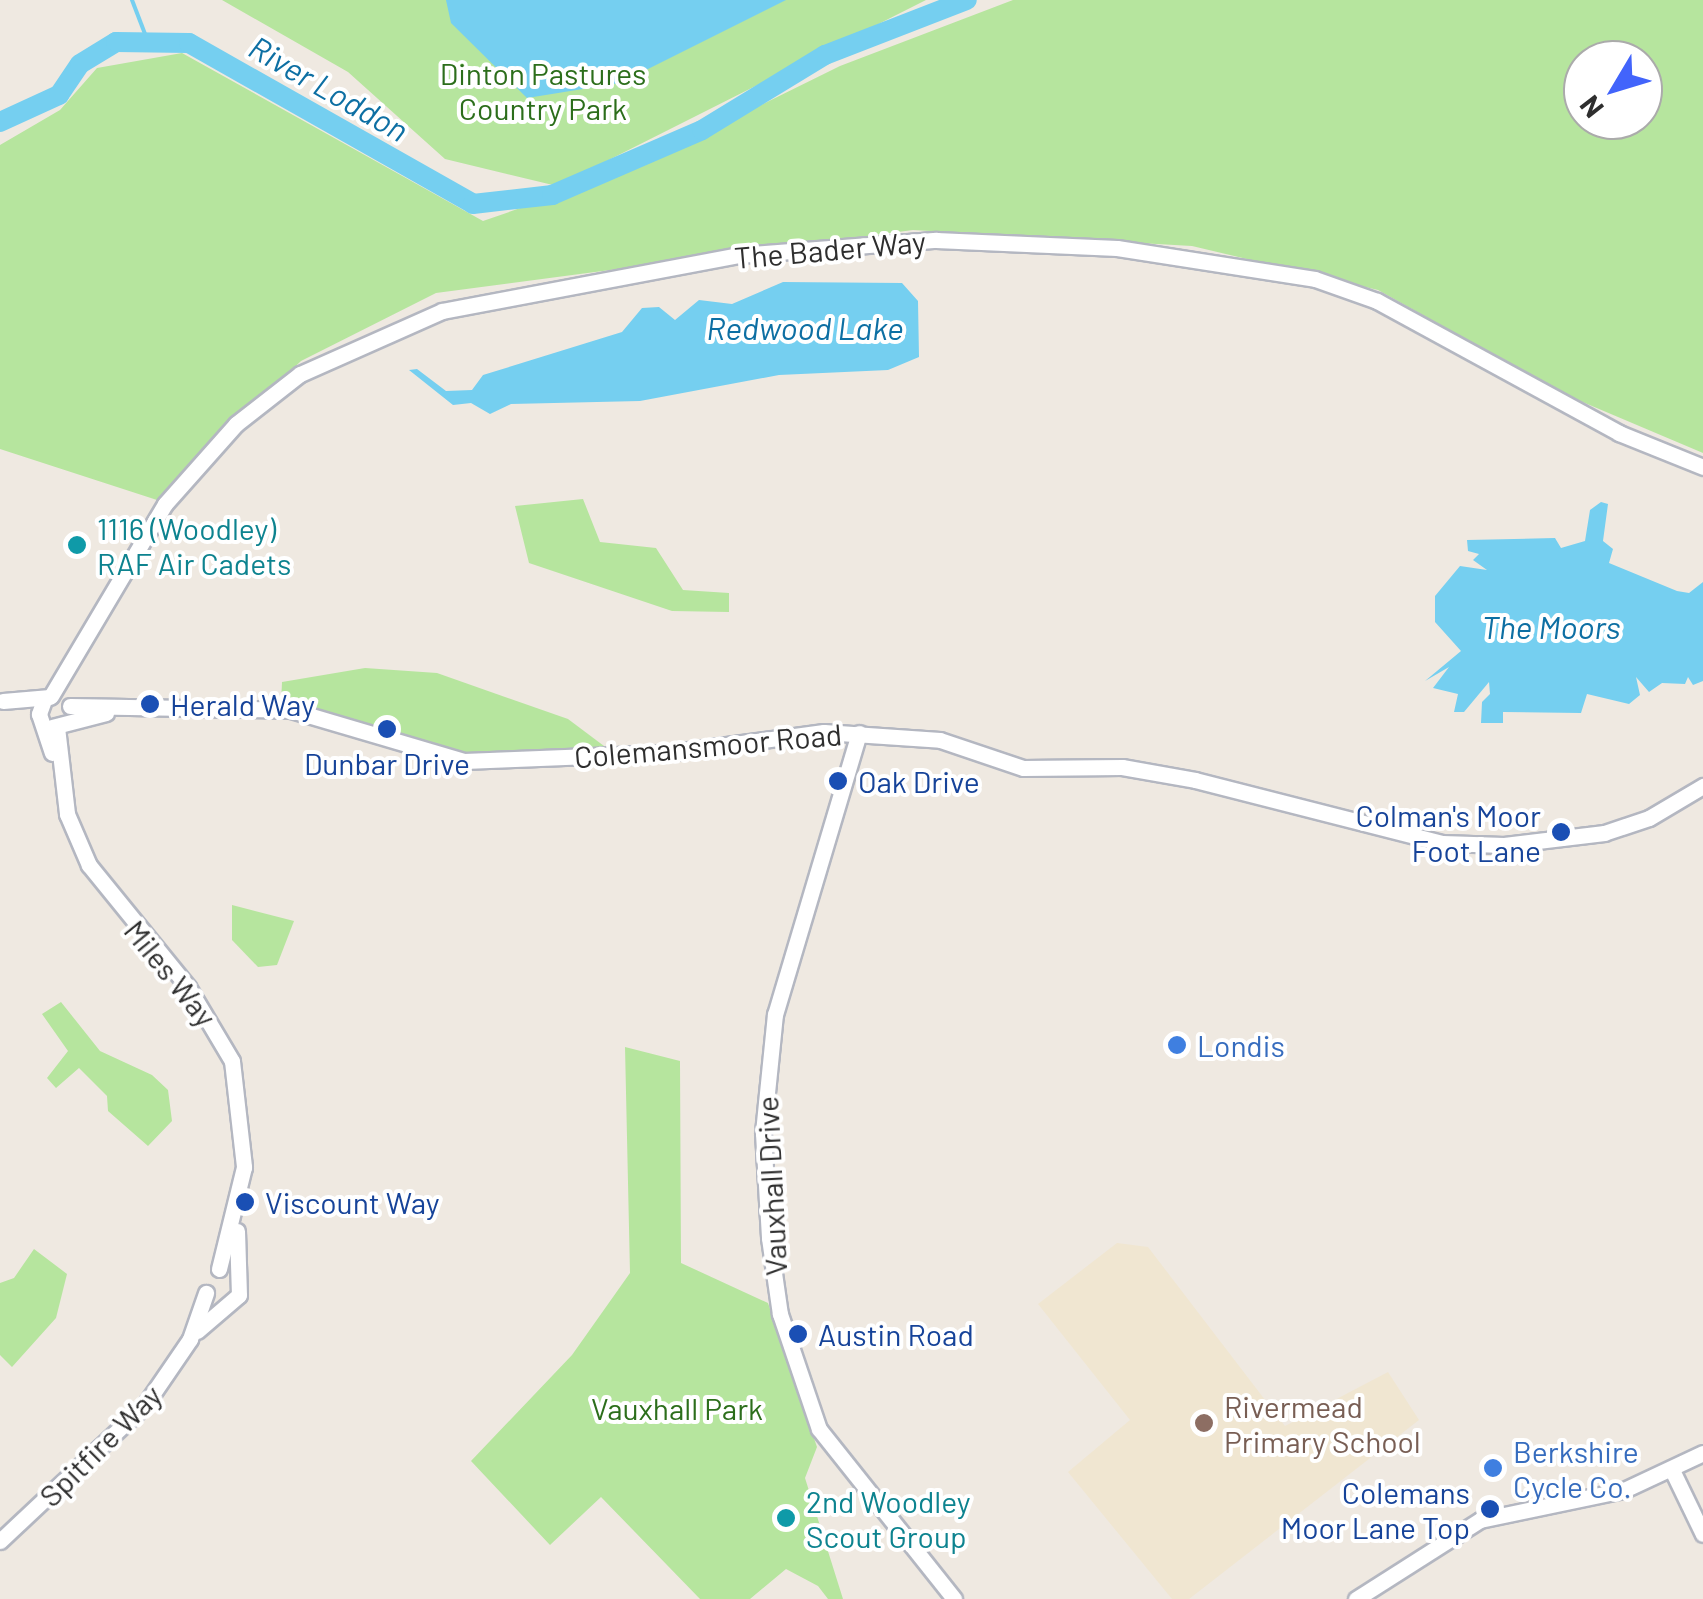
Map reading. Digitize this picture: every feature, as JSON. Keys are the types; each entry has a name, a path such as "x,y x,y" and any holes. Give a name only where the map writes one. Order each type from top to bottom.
{"street":[{"name":"The Bader Way","path":"55,711 72,660 165,504 236,424 300,374 442,312 532,290 739,256 936,240 1117,248 1315,279 1378,300 1604,425 1703,466"},
{"name":"Colemansmoor Road","path":"2,701 55,711 291,710 464,761 666,753 859,733 940,740 1024,768 1145,770 1442,843 1504,845 1604,832 1649,818 1703,786"},
{"name":"Miles Way","path":"55,711 58,771 89,864 221,1036 243,1117 239,1295 222,1305"},
{"name":"Vauxhall Drive","path":"859,733 772,1032 763,1133 769,1238 780,1314 819,1429 954,1599"},
{"name":"Miles Way","path":"206,1293 208,1276 219,1269 240,1187"},
{"path":"219,1269 237,1276"},
{"path":"206,1293 222,1305"},
{"name":"Spitfire Way","path":"190,1339 206,1293"},
{"name":"Spitfire Way","path":"0,1541 145,1406 190,1339 222,1305"},
{"path":"1356,1599 1480,1520 1624,1490 1703,1453"},
{"path":"1672,1470 1703,1534"}],"shaded area":[{"name":"Rivermead Primary School","path":"1117,1243 1148,1247 1285,1426 1388,1372 1419,1420 1189,1599 1172,1599 1068,1472 1130,1420 1038,1304"}],"green space":[{"name":"Dinton Pastures Country Park","path":"222,0 926,0 557,186 445,159 348,72"},
{"path":"1013,0 1703,0 1703,453 1566,395 1378,290 1192,246 913,230 436,293 301,361 157,500 0,449 0,145 60,110 97,68 182,53 483,221 627,171 840,66"},
{"path":"583,499 600,542 656,548 683,590 729,593 729,612 672,611 529,563 515,506"},
{"path":"365,668 437,673 568,719 608,749 477,757 281,705 282,682"},
{"path":"232,905 294,921 277,965 258,967 232,940"},
{"path":"61,1002 100,1051 152,1075 168,1090 172,1121 148,1146 108,1111 107,1096 79,1068 56,1088 47,1078 68,1051 42,1014"},
{"name":"Vauxhall Park","path":"625,1047 680,1061 681,1263 768,1303 817,1447 805,1478 843,1599 828,1599 818,1586 786,1569 750,1599 700,1599 601,1497 550,1545 471,1461 572,1355 630,1273"},
{"path":"34,1249 67,1274 56,1318 12,1367 0,1355 0,1283 14,1278"}],"water":[{"path":"446,0 786,0 620,83 527,98 451,23"},
{"name":"Redwood Lake","path":"783,282 902,283 918,301 919,357 888,370 779,375 640,401 511,404 490,414 471,403 453,405 409,370 417,369 446,391 472,390 483,375 622,332 642,308 659,307 675,320 699,300 732,304"},
{"name":"The Moors","path":"1601,502 1608,504 1603,541 1613,549 1609,563 1677,591 1689,593 1703,582 1703,681 1693,685 1688,677 1685,684 1662,683 1649,692 1636,677 1640,695 1629,704 1587,694 1581,713 1503,712 1503,723 1481,723 1482,702 1490,694 1489,682 1464,712 1454,712 1458,694 1433,688 1449,667 1425,681 1461,651 1435,622 1435,596 1460,566 1487,570 1473,560 1479,554 1468,551 1467,540 1555,538 1561,548 1585,541 1590,510"}],"waterway":[{"path":"132,0 147,39"},
{"name":"River Loddon","path":"0,122 59,95 80,64 116,42 189,43 473,204 552,195 702,130 825,55 967,0"}],"place":[{"name":"1116 (Woodley) RAF Air Cadets","path":"77,545"},
{"name":"Herald Way","path":"150,704"},
{"name":"Dunbar Drive","path":"387,729"},
{"name":"Oak Drive","path":"838,781"},
{"name":"Colman's Moor Foot Lane","path":"1561,832"},
{"name":"Londis","path":"1177,1045"},
{"name":"Viscount Way","path":"245,1202"},
{"name":"Austin Road","path":"798,1334"},
{"name":"Rivermead Primary School","path":"1204,1423"},
{"name":"Berkshire Cycle Co.","path":"1493,1468"},
{"name":"Colemans Moor Lane Top","path":"1490,1509"},
{"name":"2nd Woodley Scout Group","path":"786,1518"}]}
